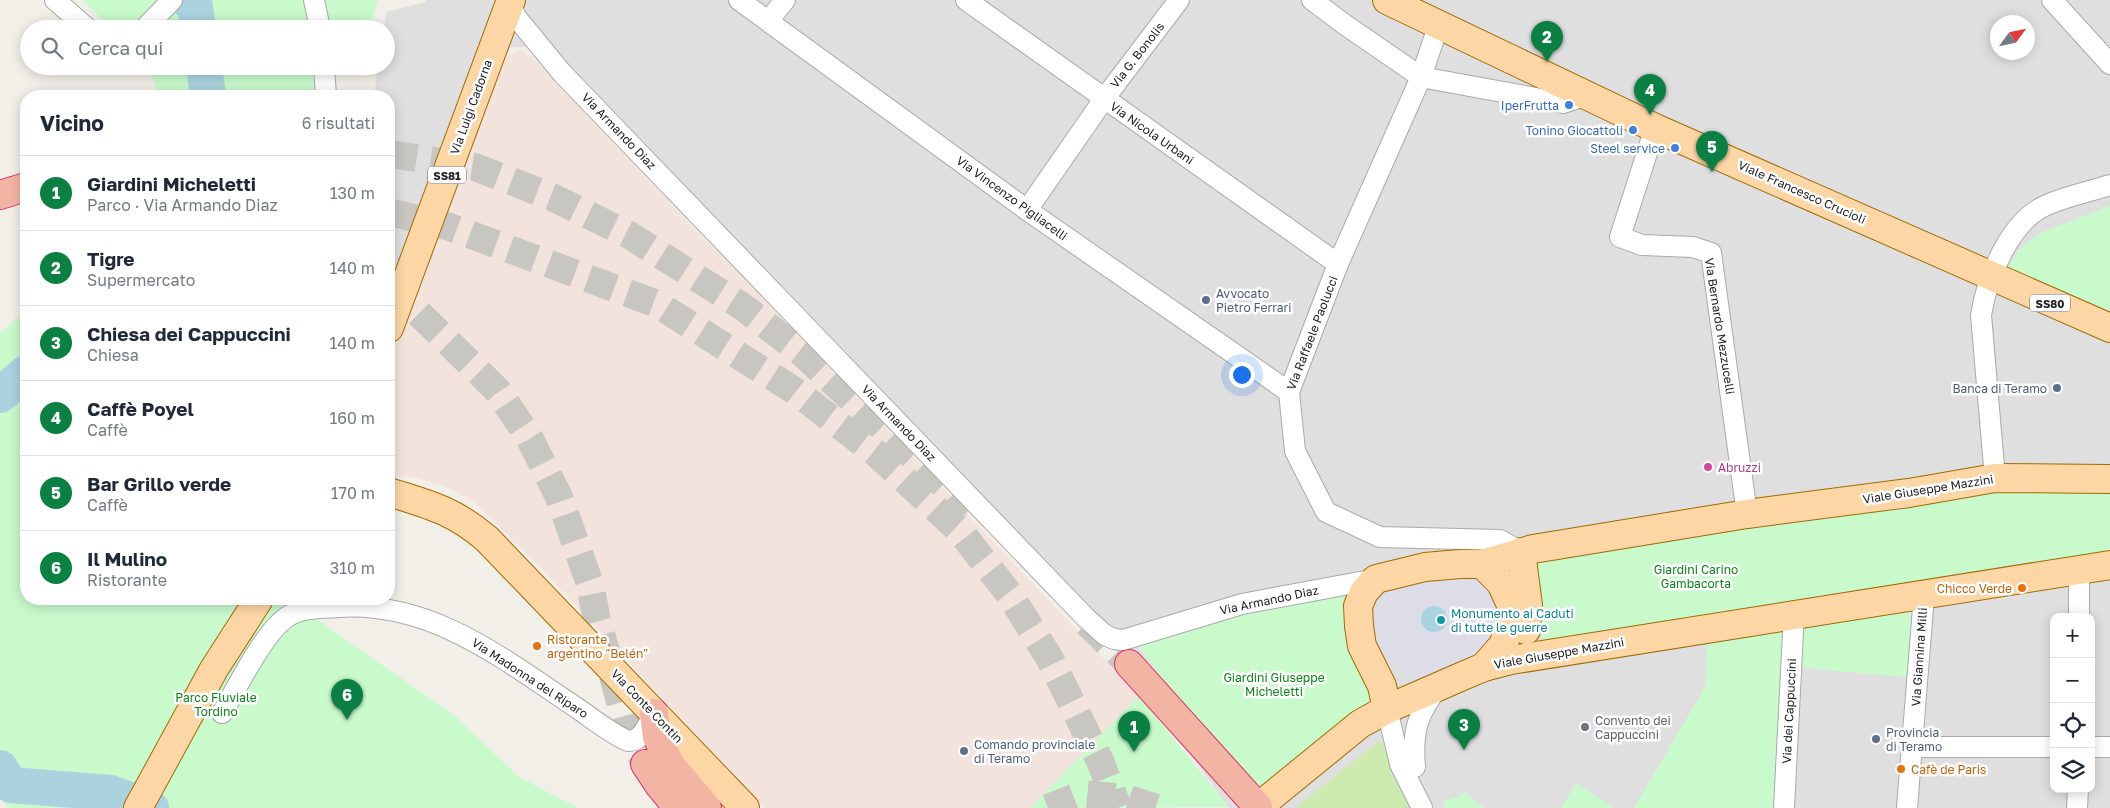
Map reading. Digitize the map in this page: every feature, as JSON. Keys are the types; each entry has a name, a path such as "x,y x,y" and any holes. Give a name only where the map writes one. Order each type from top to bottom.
{"highway":[{"path":"0,197 20,189"},
{"path":"0,197 20,194"},
{"path":"0,197 20,198"},
{"path":"1129,664 1258,808"},
{"path":"654,713 657,738 670,764 680,778 708,808"},
{"path":"645,764 678,808"}],"main road":[{"name":"Viale Francesco Crucioli","path":"1387,0 1655,128 1991,275 2067,311 2110,328"},
{"name":"Via Luigi Cadorna","path":"395,297 511,1"},
{"name":"Viale Giuseppe Mazzini","path":"1376,579 1425,568 1460,564 1482,564 1533,549 1747,514 1910,493 1995,478 2110,478"},
{"name":"Via Conte Contin","path":"395,494 436,506 452,514 488,540 744,808"},
{"path":"395,512 416,507 436,506"},
{"path":"1510,660 1521,645 1526,629 1528,605 1520,552"},
{"path":"1482,564 1501,583 1512,607 1511,624 1503,645 1484,667"},
{"name":"Viale Giuseppe Mazzini","path":"1258,808 1360,724 1396,705 1484,667 1510,660 1794,613 1924,595 2110,565"},
{"path":"1376,579 1364,592 1358,606 1362,646 1382,686 1396,705"},
{"path":"138,808 214,669 255,605"}],"street":[{"path":"54,0 77,20"},
{"path":"153,20 172,0"},
{"path":"314,0 318,20"},
{"name":"Via Vincenzo Pigliacelli","path":"739,0 769,20 1027,210 1289,392"},
{"path":"769,20 785,0"},
{"name":"Via Nicola Urbani","path":"966,0 1338,264"},
{"name":"Via G. Bonolis","path":"1027,210 1104,99 1180,0"},
{"path":"1312,0 1421,77 1563,103 1587,95"},
{"path":"2052,0 2110,64"},
{"name":"Via Armando Diaz","path":"511,1 516,17 540,48 1087,619 1105,635 1123,640 1242,604 1376,579"},
{"name":"Via Raffaele Paolucci","path":"1439,24 1421,77 1338,264 1289,392 1295,451 1326,512 1380,537 1500,540 1520,552"},
{"path":"492,47 500,42 515,39 525,41 540,48"},
{"path":"325,75 326,90"},
{"name":"Via Bernardo Mezzucelli","path":"1655,128 1620,236 1642,245 1693,246 1711,253 1747,514"},
{"path":"1995,478 1981,314 1991,275 2019,227 2028,216 2046,205 2110,185"},
{"path":"2079,571 2079,613"},
{"name":"Via Giannina Milli","path":"1907,808 1924,595"},
{"name":"Via Madonna del Riparo","path":"222,713 270,632 288,616 312,609 365,606 402,611 445,626 483,646 621,738 635,725 654,713"},
{"name":"Via dei Cappuccini","path":"1784,808 1794,613"},
{"path":"1415,767 1413,746 1416,725 1421,710 1438,686"},
{"path":"1396,705 1400,764 1422,808"},
{"path":"1912,747 2050,747"},
{"path":"2095,747 2110,747"},
{"path":"2077,808 2078,793"}],"shaded area":[{"path":"426,0 2110,0 2110,808 1229,808 1080,601 548,46 504,48 395,288 395,90 375,90 377,75 395,75 395,20 385,20 386,12 425,2"},
{"path":"520,50 531,56 713,248 719,251 1139,696 1035,808 765,808 547,575 475,503 454,490 437,484 417,478 395,476 395,345 505,57"},
{"path":"1410,576 1484,576 1498,609 1500,633 1488,653 1420,682 1405,677 1395,668 1382,653 1372,616 1378,594"}],"green space":[{"path":"82,0 378,0 372,20 103,20"},
{"path":"152,75 313,75 314,90 156,90"},
{"path":"2110,206 2110,315 2003,275 2020,249 2042,232"},
{"name":"Parco Fluviale Tordino","path":"20,316 20,605 297,605 455,716 519,777 578,808 9,808 0,798 0,333"},
{"name":"Giardini Carino Gambacorta","path":"2110,479 2110,564 1924,594 1917,678 1791,667 1784,808 1634,808 1705,687 1707,629 1543,654 1533,549 1704,521"},
{"name":"Giardini Giuseppe Micheletti","path":"1364,592 1385,697 1258,807 1131,637 1242,604"},
{"path":"1139,696 1229,807 1030,808"},
{"path":"1380,740 1400,764 1422,808 1298,808 1297,806"},
{"path":"1576,783 1614,808 1561,808"},
{"path":"1465,792 1484,808 1445,808 1442,802"}],"water":[{"path":"1434,606 1443,610 1447,619 1443,628 1434,632 1425,628 1421,619 1425,610"}],"waterway":[{"path":"188,0 195,7 197,20"},
{"path":"205,75 207,90"},
{"path":"0,395 20,378"},
{"path":"0,768 11,785 110,793 151,808"}],"tunnel":[{"path":"395,155 475,167 552,197 629,235 743,307 802,353 970,509"},
{"path":"395,213 447,226 657,304 795,391 877,454 960,531 1010,595 1050,659 1101,763 1118,808"},
{"path":"395,290 498,391 530,439 559,497 590,584 596,616 625,719 645,764"},
{"path":"1087,623 1129,664"},
{"path":"1048,808 1084,794 1126,798 1156,808"}],"place":[{"name":"Tigre","path":"1547,62"},
{"name":"IperFrutta","path":"1569,105"},
{"name":"Caffè Poyel","path":"1650,115"},
{"name":"Tonino Giocattoli","path":"1633,130"},
{"name":"Steel service","path":"1675,148"},
{"name":"Bar Grillo verde","path":"1712,172"},
{"name":"Avvocato Pietro Ferrari","path":"1206,300"},
{"name":"Banca di Teramo","path":"2057,388"},
{"name":"Abruzzi","path":"1708,467"},
{"name":"Chicco Verde","path":"2022,588"},
{"name":"Monumento ai Caduti di tutte le guerre","path":"1441,620"},
{"name":"Ristorante argentino \"Belén\"","path":"537,646"},
{"name":"Il Mulino","path":"347,720"},
{"name":"Convento dei Cappuccini","path":"1585,727"},
{"name":"Provincia di Teramo","path":"1876,739"},
{"name":"Chiesa dei Cappuccini","path":"1464,750"},
{"name":"Comando provinciale di Teramo","path":"964,751"},
{"name":"Giardini Micheletti","path":"1134,752"},
{"name":"Cafè de Paris","path":"1901,769"}]}
